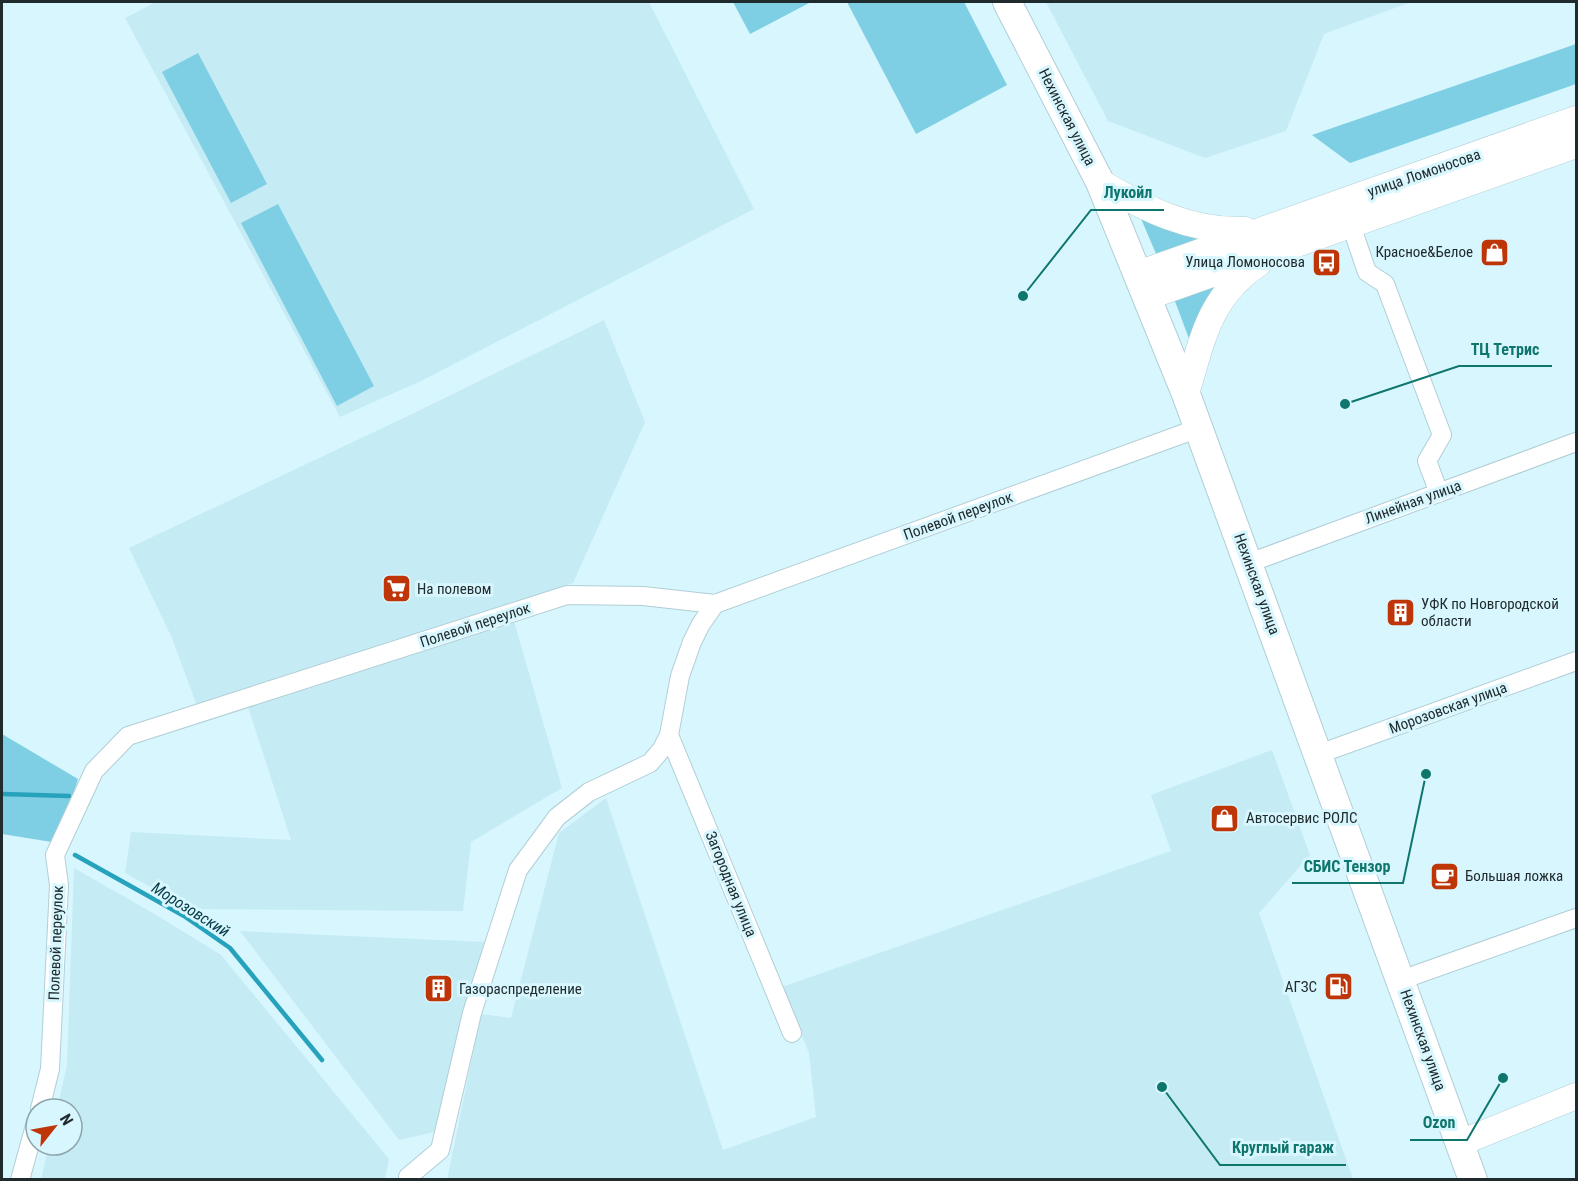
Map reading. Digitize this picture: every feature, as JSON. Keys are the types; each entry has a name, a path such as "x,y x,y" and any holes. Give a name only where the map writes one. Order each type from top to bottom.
{"main road":[{"name":"Нехинская улица","path":"1007,2 1100,182 1143,285 1249,563 1473,1179"},
{"name":"улица Ломоносова","path":"1143,285 1287,247 1351,225 1531,148 1576,119"},
{"name":"улица Ломоносова","path":"1143,285 1272,226 1531,148 1576,145"},
{"name":"улица Ломоносова","path":"1100,182 1135,203 1201,227 1226,231 1272,226"},
{"name":"улица Ломоносова","path":"1186,394 1203,333 1224,295 1250,269 1287,247"},
{"path":"1460,1143 1576,1096"}],"street":[{"path":"1351,225 1367,272 1385,284 1442,435 1427,461 1439,493"},
{"name":"Полевой переулок","path":"43,1097 50,1070 59,885 55,855 94,771 128,736 567,594 644,596 716,604 1199,428"},
{"name":"Линейная улица","path":"1249,563 1576,442"},
{"path":"408,1179 440,1150 472,1013 518,870 558,817 589,792 650,763 662,749 669,735 680,676 692,642 700,624 716,604"},
{"name":"Морозовская улица","path":"1319,754 1576,661"},
{"name":"Загородная улица","path":"669,735 792,1034"},
{"path":"1401,980 1576,918"},
{"path":"20,1179 26,1157"}],"shaded area":[{"path":"156,2 649,2 754,209 423,380 340,417 125,18"},
{"path":"733,2 811,2 750,34"},
{"path":"847,2 964,2 1007,85 916,134"},
{"path":"1046,2 1411,2 1324,34 1286,131 1205,158 1108,121"},
{"path":"1576,44 1576,84 1350,163 1312,135"},
{"path":"198,53 267,184 231,203 162,72"},
{"path":"278,204 374,386 337,406 241,223"},
{"path":"1139,214 1211,237 1157,256"},
{"path":"1229,276 1191,344 1173,296"},
{"path":"604,320 645,422 573,583 197,706 172,638 129,548"},
{"path":"514,621 562,788 471,842 463,911 191,909 125,873 131,832 291,840 248,707"},
{"path":"2,734 78,779 58,843 2,834"},
{"path":"1272,750 1310,855 1259,913 1353,1179 447,1180 481,1014 511,1018 559,833 606,798 723,1150 816,1117 809,1053 782,987 1171,851 1151,795"},
{"path":"74,868 221,955 389,1159 385,1179 41,1179 46,1157 84,1157 84,1097 60,1097 67,1065"},
{"path":"240,931 484,942 434,1132 399,1140"}],"waterway":[{"name":"Морозовский","path":"2,794 69,796"},
{"name":"Морозовский","path":"75,855 184,916 230,948 322,1060"}],"place":[{"name":"Красное&Белое","path":"1494,252"},
{"name":"Улица Ломоносова","path":"1326,262"},
{"name":"Лукойл","path":"1023,296"},
{"name":"ТЦ Тетрис","path":"1345,404"},
{"name":"На полевом","path":"396,589"},
{"name":"УФК по Новгородской области","path":"1400,613"},
{"name":"СБИС Тензор","path":"1426,774"},
{"name":"Автосервис РОЛС","path":"1225,818"},
{"name":"Большая ложка","path":"1444,876"},
{"name":"АГЗС","path":"1338,987"},
{"name":"Газораспределение","path":"438,989"},
{"name":"Ozon","path":"1503,1078"},
{"name":"Круглый гараж","path":"1162,1087"}]}
